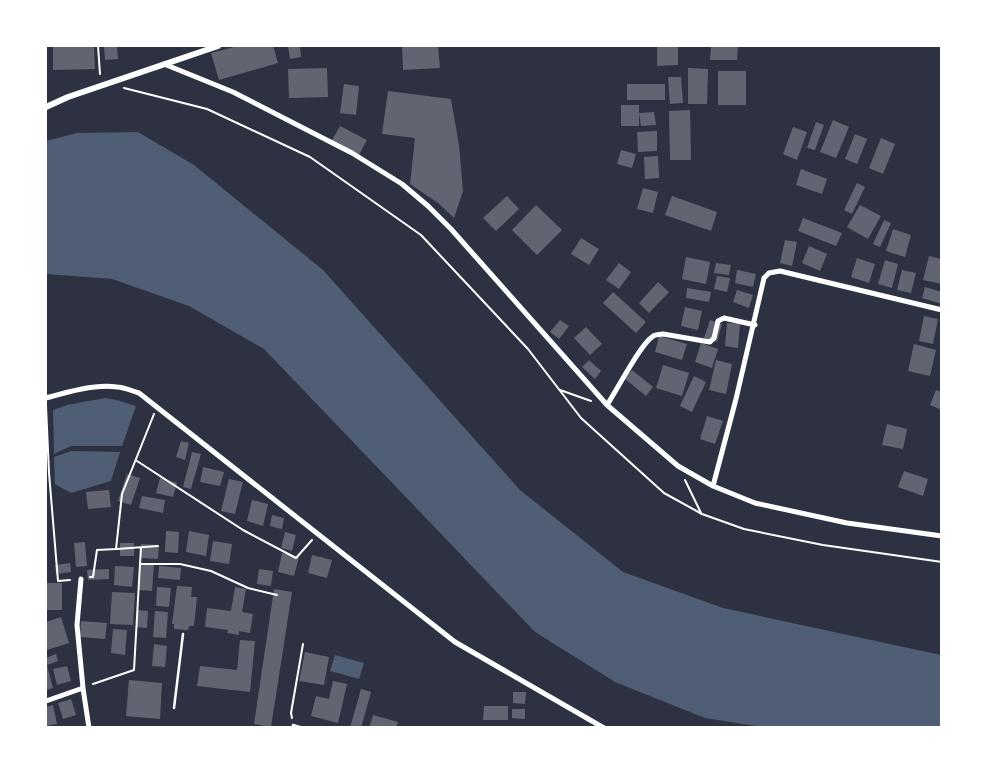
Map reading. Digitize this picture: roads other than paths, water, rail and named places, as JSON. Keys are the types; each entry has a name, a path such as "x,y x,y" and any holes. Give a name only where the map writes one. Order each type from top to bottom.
{"street":[{"path":"46,107 218,46"},
{"path":"164,64 233,92 352,153 402,184 452,229 607,405 678,466 713,486 755,503 847,523 942,536"},
{"path":"713,486 755,325 764,278 769,273 780,271 942,310"},
{"path":"607,405 639,352 655,335 710,342 714,338 718,321 724,318 755,325"},
{"path":"46,398 65,392 103,387 119,387 139,393 463,647 604,727"},
{"path":"81,579 77,625 89,727"},
{"path":"46,701 83,688"}],"lane":[{"path":"174,708 183,634"},
{"path":"293,727 303,727"}],"water":[{"path":"138,132 194,165 323,270 520,490 623,572 723,608 941,655 941,727 761,727 705,718 615,682 535,632 264,349 189,306 112,279 46,274 46,141 77,133"},
{"path":"105,398 136,406 122,446 71,446 54,454 53,410"},
{"path":"71,451 120,452 111,481 71,493 55,484 54,457"},
{"path":"335,655 364,663 359,679 330,671"}]}
